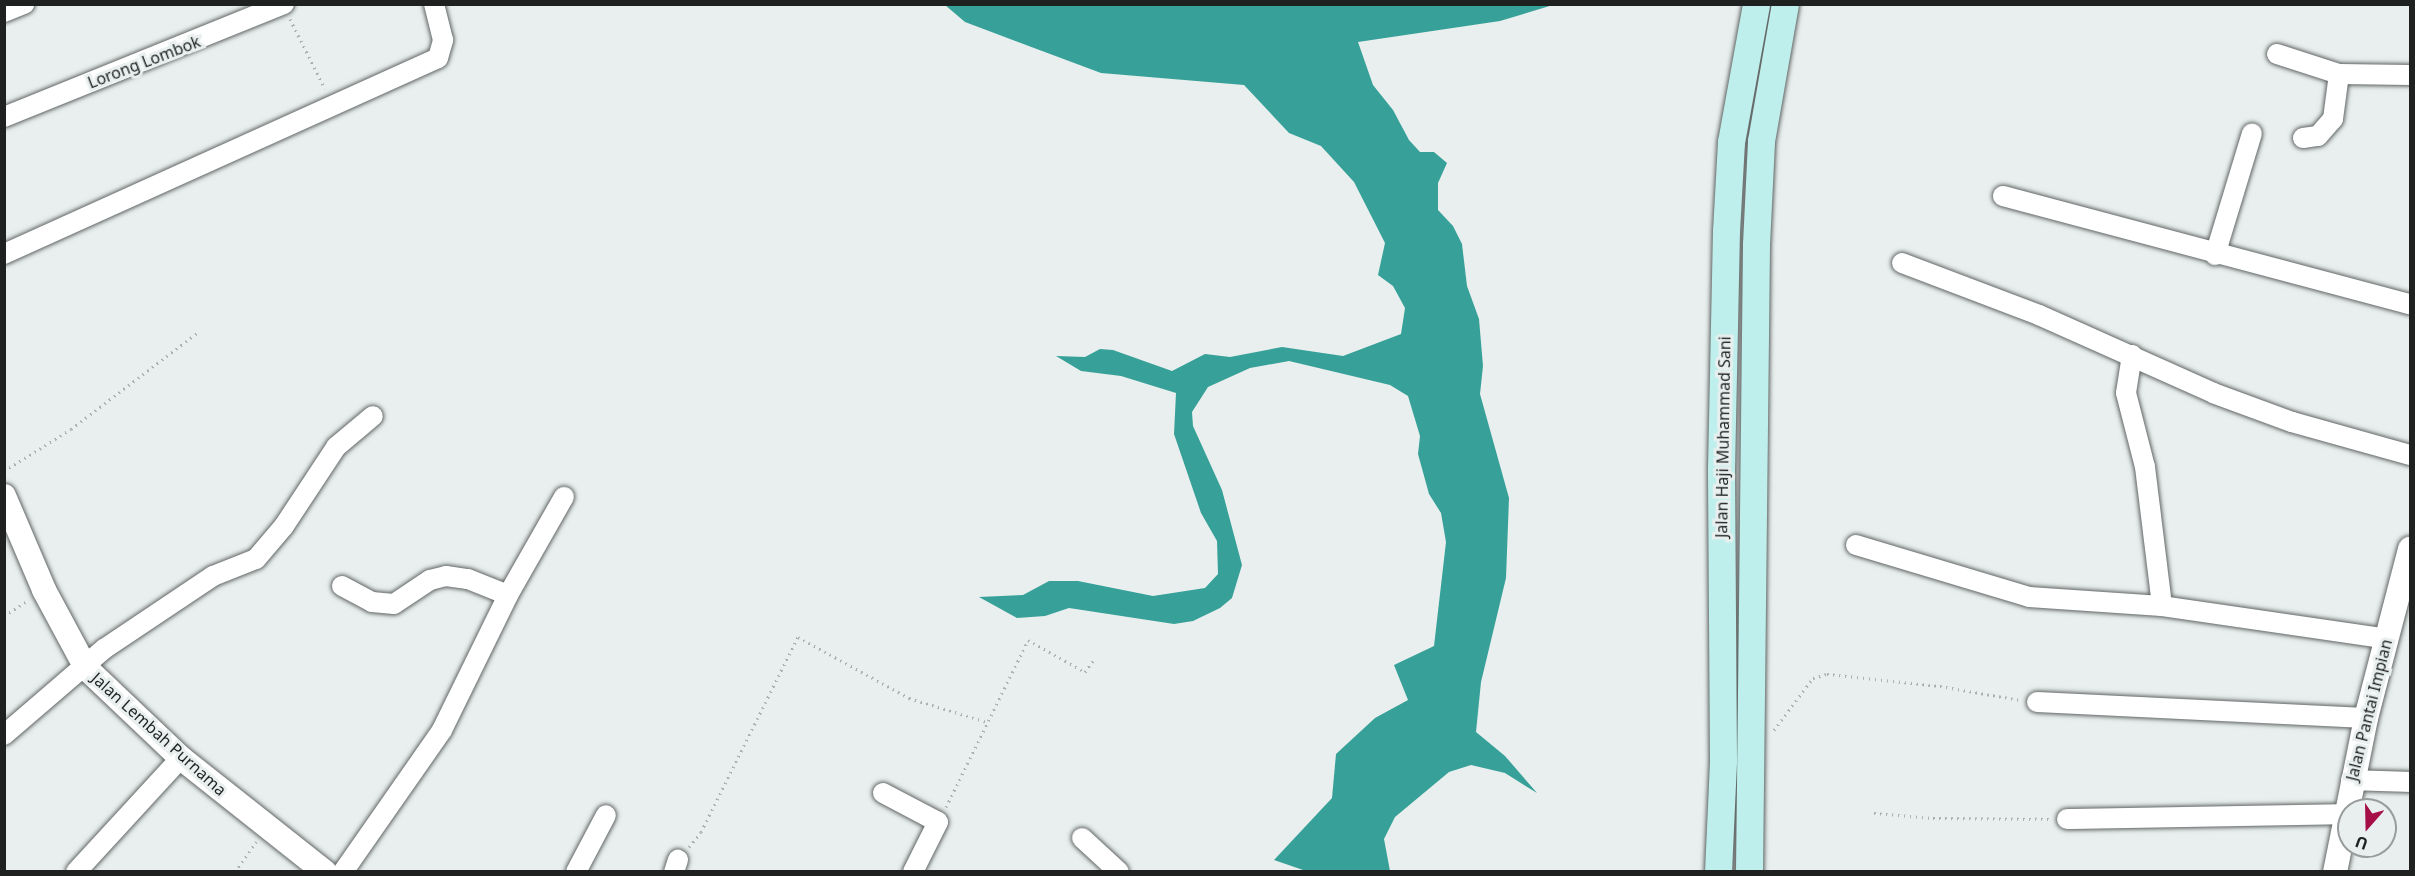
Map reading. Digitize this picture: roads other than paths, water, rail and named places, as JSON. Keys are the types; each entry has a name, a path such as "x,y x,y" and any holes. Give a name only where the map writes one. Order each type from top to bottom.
{"main road":[{"name":"Jalan Haji Muhammad Sani","path":"1718,872 1723,760 1721,469 1726,231 1731,142 1756,4"},
{"name":"Jalan Haji Muhammad Sani","path":"1749,872 1753,758 1751,468 1756,244 1761,141 1785,4"},
{"path":"1723,760 1753,758"}],"street":[{"path":"4,12 24,4"},
{"path":"4,254 442,54 443,40 434,4"},
{"name":"Lorong Lombok","path":"4,117 283,6"},
{"path":"2277,54 2339,74 2410,75"},
{"path":"2303,138 2318,136 2333,119 2339,74"},
{"path":"2215,255 2252,133"},
{"path":"2003,196 2215,255 2410,304"},
{"path":"1902,263 2132,354 2213,393 2292,422 2410,455"},
{"path":"2132,354 2126,393 2145,467 2162,606"},
{"path":"4,735 86,668 104,649 213,576 256,559 284,526 336,447 373,416"},
{"name":"Jalan Lembah Purnama","path":"4,496 44,591 86,668 181,758 265,828 325,872"},
{"path":"343,872 442,730 508,595 564,497"},
{"path":"1856,545 2029,597 2162,606 2387,639"},
{"name":"Jalan Pantai Impian","path":"2347,798 2410,549"},
{"path":"342,586 372,602 394,604 430,580 446,576 468,579 508,595"},
{"path":"2037,702 2366,718"},
{"path":"76,872 181,758"},
{"path":"2351,780 2410,782"},
{"path":"883,793 938,822 914,872"},
{"path":"2067,819 2337,814"},
{"path":"576,872 606,815"},
{"path":"1082,838 1119,872"}],"water":[{"path":"945,5 1553,5 1500,21 1358,42 1373,85 1393,110 1409,140 1420,152 1434,152 1447,163 1438,183 1438,210 1453,226 1462,244 1467,286 1479,319 1483,366 1480,394 1509,498 1506,578 1481,682 1476,732 1505,756 1537,793 1505,773 1471,765 1449,772 1395,817 1384,839 1390,871 1306,871 1274,860 1332,798 1336,754 1375,718 1408,700 1394,665 1434,646 1446,542 1441,513 1429,494 1418,454 1420,436 1408,396 1390,385 1289,361 1250,368 1208,387 1192,412 1193,426 1222,490 1242,565 1232,598 1220,608 1193,621 1174,624 1069,608 1045,616 1017,618 979,597 1023,595 1049,581 1078,581 1153,596 1205,588 1218,574 1217,541 1201,513 1174,434 1176,393 1121,376 1081,371 1056,356 1085,357 1100,349 1113,350 1172,371 1205,354 1230,357 1282,347 1343,356 1401,334 1405,308 1393,286 1378,275 1385,243 1354,182 1321,146 1289,133 1244,85 1101,73 965,22"}]}
